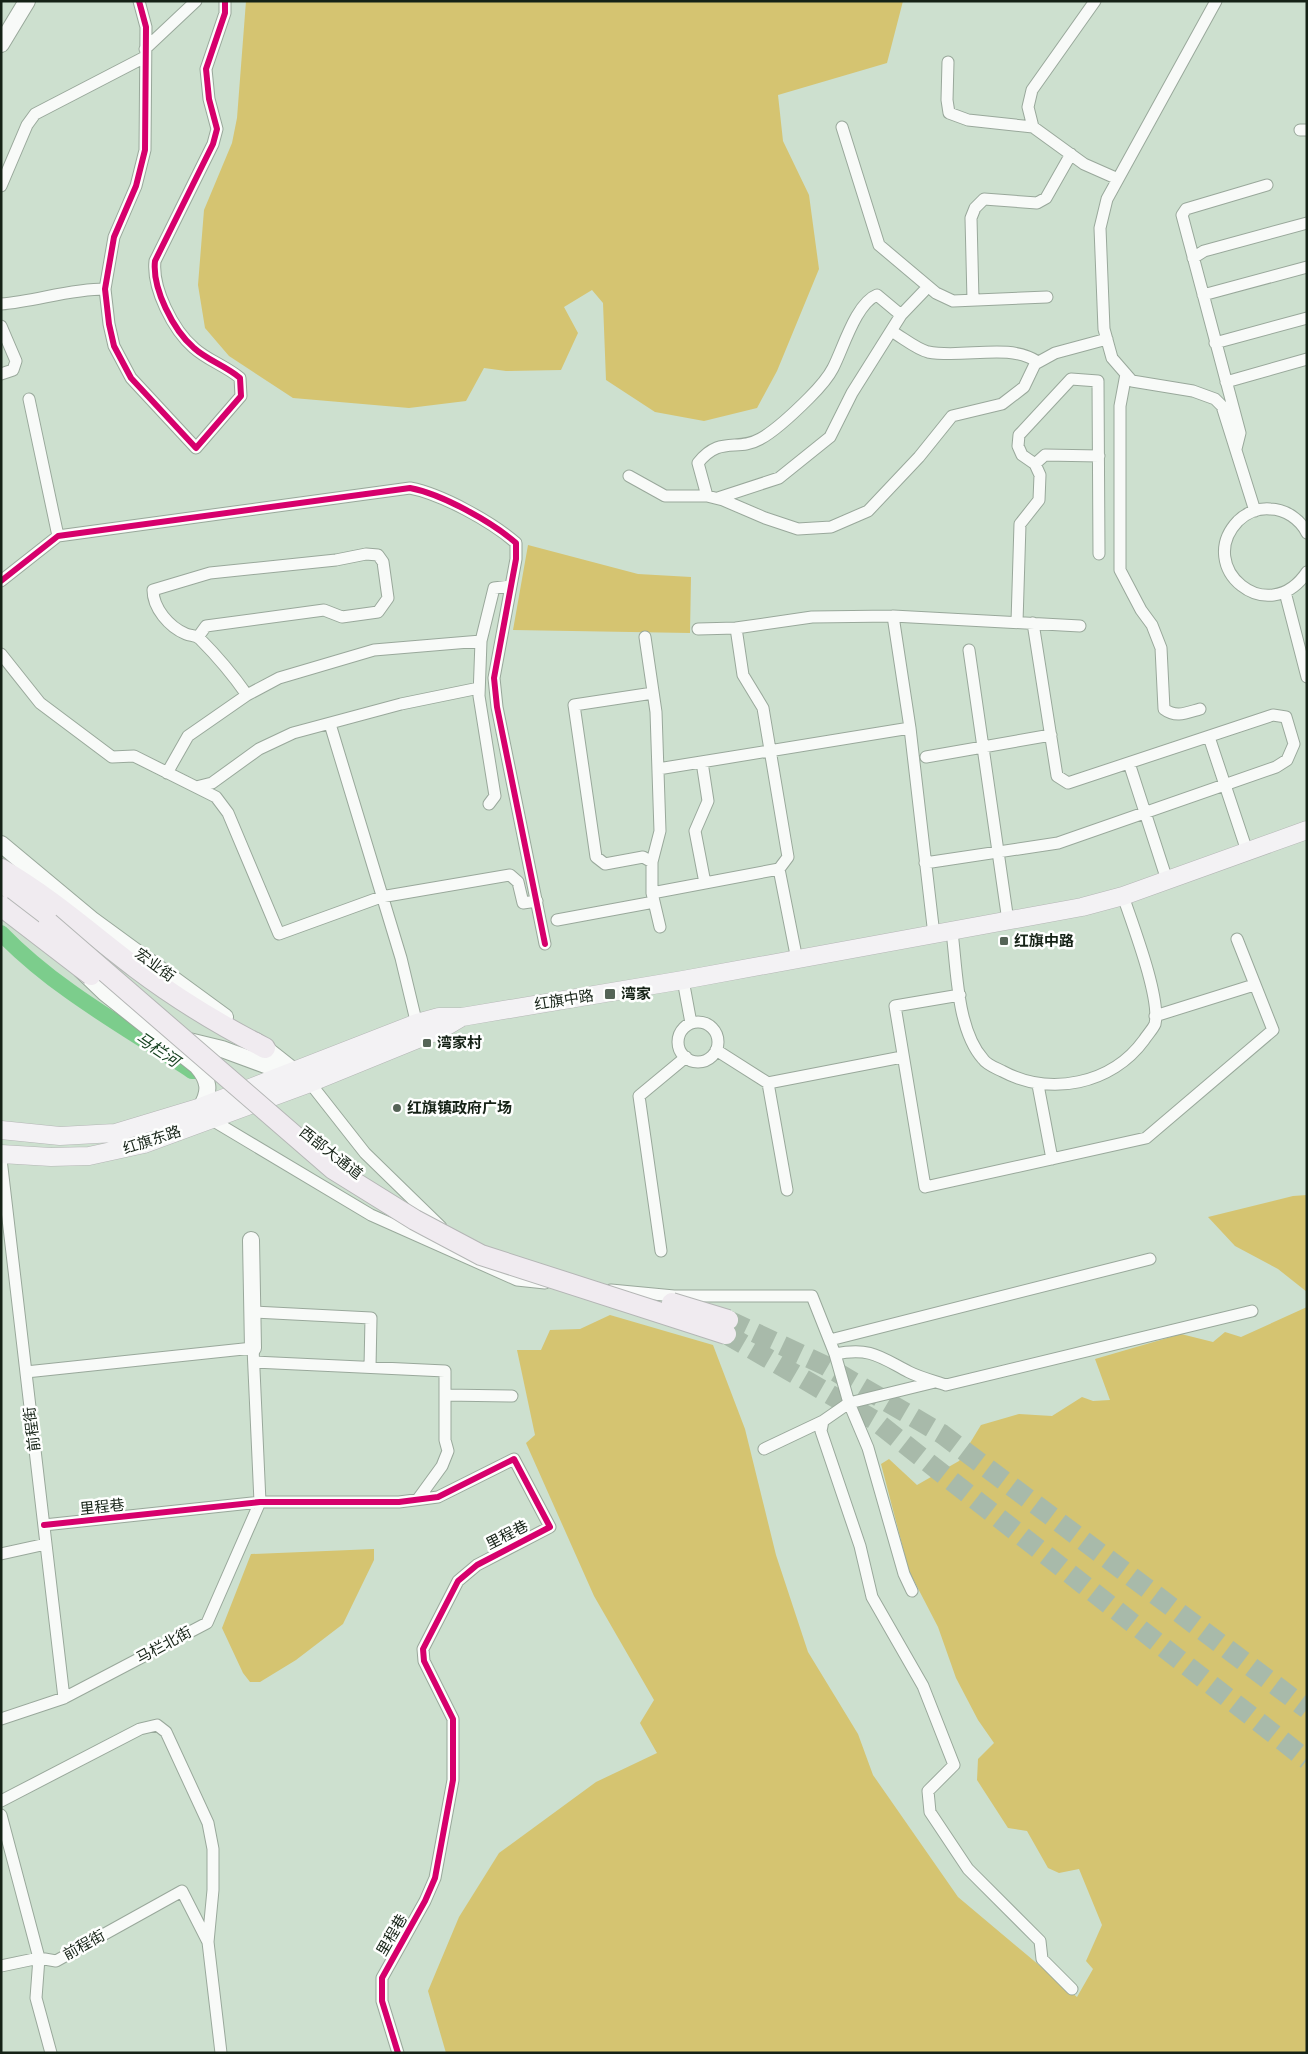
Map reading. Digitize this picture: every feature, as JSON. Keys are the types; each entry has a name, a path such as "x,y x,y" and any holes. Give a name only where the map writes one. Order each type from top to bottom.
{"highway":[{"path":"1,869 37,890 136,968 187,1004 216,1023 265,1048"},
{"name":"西部大通道","path":"1,869 338,1162 419,1213 485,1248 727,1327 481,1255 414,1220 333,1169 1,881"},
{"path":"1,906 164,1034"}],"main road":[{"path":"1,24 15,1"},
{"path":"1,44 27,1"},
{"name":"红旗中路","path":"295,1079 418,1030 440,1017 462,1017 683,980 1082,907 1122,896 1307,830"},
{"name":"宏业街","path":"1,844 91,919 265,1048 295,1079"},
{"path":"1,894 105,994 164,1034 197,1066 208,1081 211,1115"},
{"path":"164,1034 233,1052 295,1079"},
{"name":"红旗东路","path":"1,1154 51,1157 89,1156 120,1151 295,1079"},
{"name":"红旗东路","path":"1,1130 60,1136 115,1133 211,1115"},
{"path":"251,1240 254,1355"}],"street":[{"path":"139,1 146,28 145,150 143,166 114,237 105,289 114,346 131,378 196,448 200,446 241,396 240,378 189,343 163,301 154,274 155,261 213,144 217,129 208,99 206,69 225,14 225,1"},
{"path":"1,186 27,126 35,114 145,53 196,1"},
{"path":"1033,127 1028,107 1032,90 1094,1"},
{"path":"1216,1 1107,199 1100,228 1104,329 1112,358 1132,381 1193,391 1215,399 1222,406 1255,511"},
{"path":"948,62 947,100 949,113 968,120 1033,127 1084,164 1118,179"},
{"path":"842,127 879,245 936,293 952,301 1047,298"},
{"path":"973,300 971,218 975,208 984,199 1037,203 1046,198 1070,154"},
{"path":"1236,451 1240,433 1182,215 1186,209 1267,185"},
{"path":"1193,258 1204,251 1307,224"},
{"path":"1203,295 1307,267"},
{"path":"1,304 83,289 105,289"},
{"path":"630,476 665,496 712,497 778,478 830,437 852,394 901,315 924,291"},
{"path":"901,315 877,295 870,298 846,336 832,370 810,397 759,440 716,448 706,452 698,463 712,497 798,528 831,527 868,511 919,457 952,416 1002,404 1024,387 1035,364 1038,362 1055,353 1107,339"},
{"path":"1215,343 1307,318"},
{"path":"1,326 16,361 13,370 1,374"},
{"path":"891,331 926,351 960,355 1008,352 1027,354 1038,362"},
{"path":"1226,382 1307,359"},
{"path":"1126,374 1120,406 1120,570 1141,610 1152,625 1160,648 1164,709 1171,714 1177,715 1200,709"},
{"path":"1017,622 1020,524 1039,500 1040,475 1036,464 1022,455 1018,446 1019,435 1071,379 1098,381 1099,554"},
{"path":"29,400 58,536"},
{"path":"1036,464 1044,455 1099,456"},
{"path":"1,582 58,536 410,488 429,492 504,532 516,543 511,586 494,678 497,707 545,944"},
{"path":"1307,533 1296,519 1284,512 1269,509 1255,511 1237,522 1226,540 1224,554 1227,567 1234,580 1244,589 1257,594 1271,596 1285,592 1297,584 1307,572"},
{"path":"198,637 206,626 324,610 342,617 378,612 388,598 383,562 378,555 366,554 336,560 210,573 153,590 153,598 168,623 186,634 198,637 235,678 247,695"},
{"path":"489,804 495,796 479,688 481,642 494,588 511,586"},
{"path":"1285,592 1307,677"},
{"path":"894,616 910,728 934,935"},
{"path":"698,629 736,628 812,617 894,616 1080,626"},
{"path":"925,863 1058,843 1276,767 1287,760 1294,744 1286,717 1273,715 1068,783 1057,776 1033,623"},
{"path":"557,920 653,898 705,883 779,868 788,857 763,708 743,675 736,628"},
{"path":"645,637 653,693 658,769 660,831 652,862 653,898 660,927"},
{"path":"167,773 188,736 247,695 280,678 374,650 481,642"},
{"path":"969,650 1000,852 1008,921"},
{"path":"1,654 40,703 112,757 134,756 216,797 228,813 279,934 381,897 510,875 518,882 523,903 537,901"},
{"path":"196,787 212,783 259,748 293,733 401,704 479,688"},
{"path":"652,862 642,857 605,864 596,857 574,705 653,693"},
{"path":"330,724 401,958 418,1030"},
{"path":"658,769 910,728"},
{"path":"926,757 1051,735"},
{"path":"1208,737 1247,852"},
{"path":"702,762 708,801 695,831 705,883"},
{"path":"1129,763 1167,880"},
{"path":"779,868 797,960"},
{"path":"952,932 966,1030 984,1061 1014,1077 1038,1085 1064,1085 1104,1074 1134,1054 1155,1025 1154,998 1122,896"},
{"path":"960,995 895,1006 925,1187 1146,1138 1272,1030 1237,940"},
{"path":"683,980 690,1023"},
{"path":"1154,1016 1254,985"},
{"path":"697,1022 710,1026 718,1037 716,1050 713,1055 702,1061 686,1058 678,1046 680,1032 690,1023 697,1022"},
{"path":"716,1050 768,1082 902,1057"},
{"path":"661,1251 639,1096 686,1058"},
{"path":"295,1079 365,1153 476,1262"},
{"path":"768,1082 787,1190"},
{"path":"1038,1085 1052,1159"},
{"path":"211,1115 371,1215 517,1280 674,1296 812,1296 835,1354 849,1403 868,1448 904,1574 912,1591"},
{"name":"前程街","path":"1,1159 64,1698"},
{"path":"830,1340 1150,1259"},
{"path":"252,1312 371,1318 370,1368"},
{"path":"835,1354 852,1351 883,1356 910,1372 946,1386 1252,1312"},
{"path":"26,1372 254,1355 370,1368 445,1371 445,1440 448,1451 442,1466 418,1499"},
{"path":"254,1355 260,1502"},
{"path":"764,1450 823,1421 849,1403 935,1382"},
{"path":"445,1395 512,1396"},
{"path":"823,1421 821,1430 860,1546 872,1596 923,1686 954,1765 928,1791 930,1812 968,1869 1040,1941 1042,1959 1072,1989"},
{"name":"里程巷","path":"44,1525 260,1502 399,1502 438,1497 514,1459 550,1527 477,1565 458,1581 423,1648 424,1662 453,1719 452,1780 435,1878 425,1901 382,1978 382,2000 396,2052"},
{"name":"马栏北街","path":"1,1719 64,1698 207,1623 260,1502"},
{"path":"1,1554 46,1544"},
{"path":"1,1801 140,1729 157,1725 166,1732 208,1823 213,1849 213,1882 208,1942 221,2053"},
{"path":"1,1815 39,1958 36,1998 51,2053"},
{"name":"前程街","path":"39,1958 56,1961 182,1891 208,1942"},
{"path":"1,1966 39,1958"}],"shaded area":[{"path":"246,1 903,1 887,63 778,95 783,141 809,195 819,269 777,371 757,408 704,421 655,412 606,380 603,303 592,290 564,307 578,333 561,370 506,371 484,368 466,401 409,408 293,398 229,356 205,328 198,285 204,210 232,143 237,118"},
{"path":"528,545 638,574 691,577 690,633 513,630"},
{"path":"1307,1195 1307,1292 1278,1269 1235,1246 1208,1217 1293,1196"},
{"path":"1307,1307 1307,2053 446,2053 428,1991 459,1917 499,1853 596,1782 657,1753 640,1723 654,1700 594,1596 526,1443 535,1435 517,1350 541,1350 550,1330 580,1329 610,1315 713,1345 745,1429 776,1555 808,1652 858,1734 873,1775 958,1897 1077,1997 1093,1969 1086,1961 1102,1925 1079,1869 1059,1873 1048,1868 1027,1831 1008,1828 977,1780 978,1759 994,1743 978,1720 956,1678 938,1627 909,1571 881,1464 889,1459 917,1485 959,1461 981,1425 1019,1414 1052,1416 1082,1397 1093,1401 1110,1400 1095,1359 1181,1334 1213,1342 1225,1332 1241,1337"},
{"path":"374,1549 374,1560 343,1624 296,1660 260,1682 250,1682 243,1673 222,1628 251,1554"}],"waterway":[{"name":"马栏河","path":"1,933 22,954 68,990 192,1071 202,1071"}],"tunnel":[{"path":"728,1320 826,1366 942,1434 1307,1709"},
{"path":"726,1334 874,1420 1307,1760"}],"cycle path":[{"path":"139,1 146,27 145,150 136,186 114,237 105,289 109,324 114,346 131,378 196,448 241,396 240,378 199,352 179,331 160,296 155,272 155,261 213,144 217,129 209,99 206,69 225,13 225,1"},
{"path":"1,581 58,536 410,488 437,496 494,526 516,543 516,559 494,678 497,707 545,944"},
{"path":"44,1525 260,1502 399,1502 438,1497 514,1459 550,1527 477,1565 458,1581 423,1649 424,1661 453,1719 453,1780 435,1878 425,1901 382,1978 382,2001 398,2053"}],"place":[{"name":"红旗中路","path":"1004,941"},
{"name":"湾家","path":"610,994"},
{"name":"湾家村","path":"427,1043"},
{"name":"红旗镇政府广场","path":"397,1108"}]}
